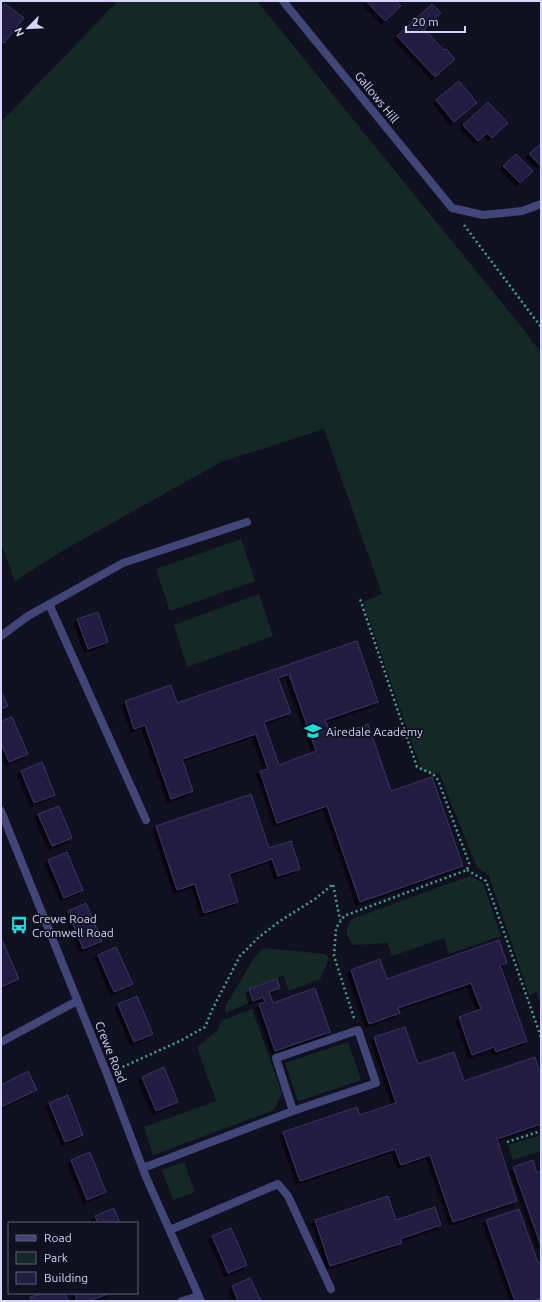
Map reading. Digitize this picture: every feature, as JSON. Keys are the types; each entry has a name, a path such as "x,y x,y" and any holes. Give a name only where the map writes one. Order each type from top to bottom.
{"street":[{"name":"Gallows Hill","path":"283,1 452,208"},
{"path":"452,208 483,215 522,211 541,204"},
{"path":"1,636 28,616 123,563 247,522"},
{"path":"49,604 146,820"},
{"name":"Crewe Road","path":"2,814 107,1074 143,1168 200,1299"},
{"path":"1,1042 77,1001"},
{"path":"143,1168 293,1111 376,1083 358,1030 276,1058 293,1111"},
{"path":"170,1230 278,1184 288,1196 331,1290"},
{"path":"182,1301 200,1299"}],"path":[{"path":"452,208 541,327"},
{"path":"360,599 417,767 433,774 438,780 469,863 467,870"},
{"path":"358,1030 334,956 336,928 340,921 344,916 467,870"},
{"path":"467,870 486,881 541,1037"},
{"path":"107,1074 180,1041 205,1027 213,1008 240,956 280,921 315,899 332,884 340,921"},
{"path":"507,1142 541,1131"}],"green space":[{"path":"118,1 257,1 524,330 541,353 541,1006 536,992 529,995 489,876 477,867 439,773 433,774 422,771 363,602 382,594 324,429 221,462 62,551 15,581 1,544 1,122"},
{"path":"241,539 255,581 170,611 156,569"},
{"path":"259,594 273,636 187,667 174,625"},
{"path":"470,876 483,883 501,936 449,954 444,938 392,956 387,943 353,945 349,938 347,929 352,919"},
{"path":"263,948 326,954 329,959 320,979 289,991 283,975 277,979 249,989 253,1001 225,1013 226,1005 254,958"},
{"path":"252,1009 282,1093 274,1110 153,1155 144,1127 216,1101 197,1047 218,1030 221,1021"},
{"path":"348,1042 361,1080 298,1101 285,1063"},
{"path":"541,1135 541,1151 513,1160 508,1145"},
{"path":"184,1162 195,1192 173,1200 162,1170"}],"building":[{"path":"366,1 396,1 401,6 385,21"},
{"path":"5,4 24,18 4,43 1,41 1,8"},
{"path":"432,4 441,13 424,29 455,59 435,77 397,36"},
{"path":"459,81 477,103 454,122 436,100"},
{"path":"488,102 508,123 492,138 487,133 478,141 463,125"},
{"path":"541,143 541,166 529,154"},
{"path":"516,154 533,171 520,183 503,166"},
{"path":"98,612 108,642 88,649 77,619"},
{"path":"357,641 378,702 325,720 329,730 336,728 338,735 368,724 391,791 432,777 463,866 360,902 327,806 277,823 260,771 268,769 256,734 182,759 193,791 171,799 145,725 134,729 125,701 171,685 177,703","holes":["289,674 316,751 279,765 264,722 291,713 278,678"]},
{"path":"1,691 8,706 1,709"},
{"path":"12,717 28,754 9,762 1,743 1,721"},
{"path":"42,762 55,795 34,803 21,771"},
{"path":"251,794 269,848 291,841 300,869 278,876 272,859 229,874 238,902 204,913 195,884 177,890 156,826"},
{"path":"59,806 72,838 52,846 38,814"},
{"path":"67,852 83,890 64,898 48,860"},
{"path":"86,903 102,941 83,949 68,911"},
{"path":"1,940 19,979 1,987"},
{"path":"499,940 507,963 500,965 527,1041 496,1052 494,1047 472,1055 459,1017 481,1009 471,983 398,1008 400,1013 369,1024 351,970 380,959 387,979"},
{"path":"116,947 133,984 114,992 98,955"},
{"path":"277,979 280,988 269,992 273,1003 315,988 330,1032 275,1051 259,1004 265,1002 263,997 253,1001 249,989"},
{"path":"137,996 153,1034 134,1042 118,1004"},
{"path":"405,1027 418,1064 454,1052 464,1081 535,1057 539,1070 541,1070 541,1124 497,1139 517,1201 453,1222 430,1155 401,1165 395,1149 300,1181 283,1132 357,1107 360,1115 396,1103 374,1037"},
{"path":"164,1067 178,1102 156,1111 142,1077"},
{"path":"28,1071 37,1090 1,1107 1,1085"},
{"path":"68,1095 83,1135 65,1142 49,1103"},
{"path":"90,1152 106,1192 87,1200 71,1160"},
{"path":"533,1160 537,1173 541,1171 541,1246 513,1167"},
{"path":"388,1196 396,1220 435,1207 441,1225 400,1239 402,1243 330,1266 315,1220"},
{"path":"114,1208 120,1222 98,1222 95,1216"},
{"path":"519,1209 538,1263 541,1261 541,1298 533,1301 515,1301 486,1220"},
{"path":"231,1228 247,1265 228,1273 212,1236"},
{"path":"250,1278 261,1301 238,1301 232,1286"},
{"path":"40,1294 65,1294 68,1301 31,1301 30,1297"},
{"path":"75,1294 108,1294 88,1301 77,1301"}],"place":[{"name":"Airedale Academy","path":"313,731"},
{"name":"Crewe Road Cromwell Road","path":"19,925"}]}
